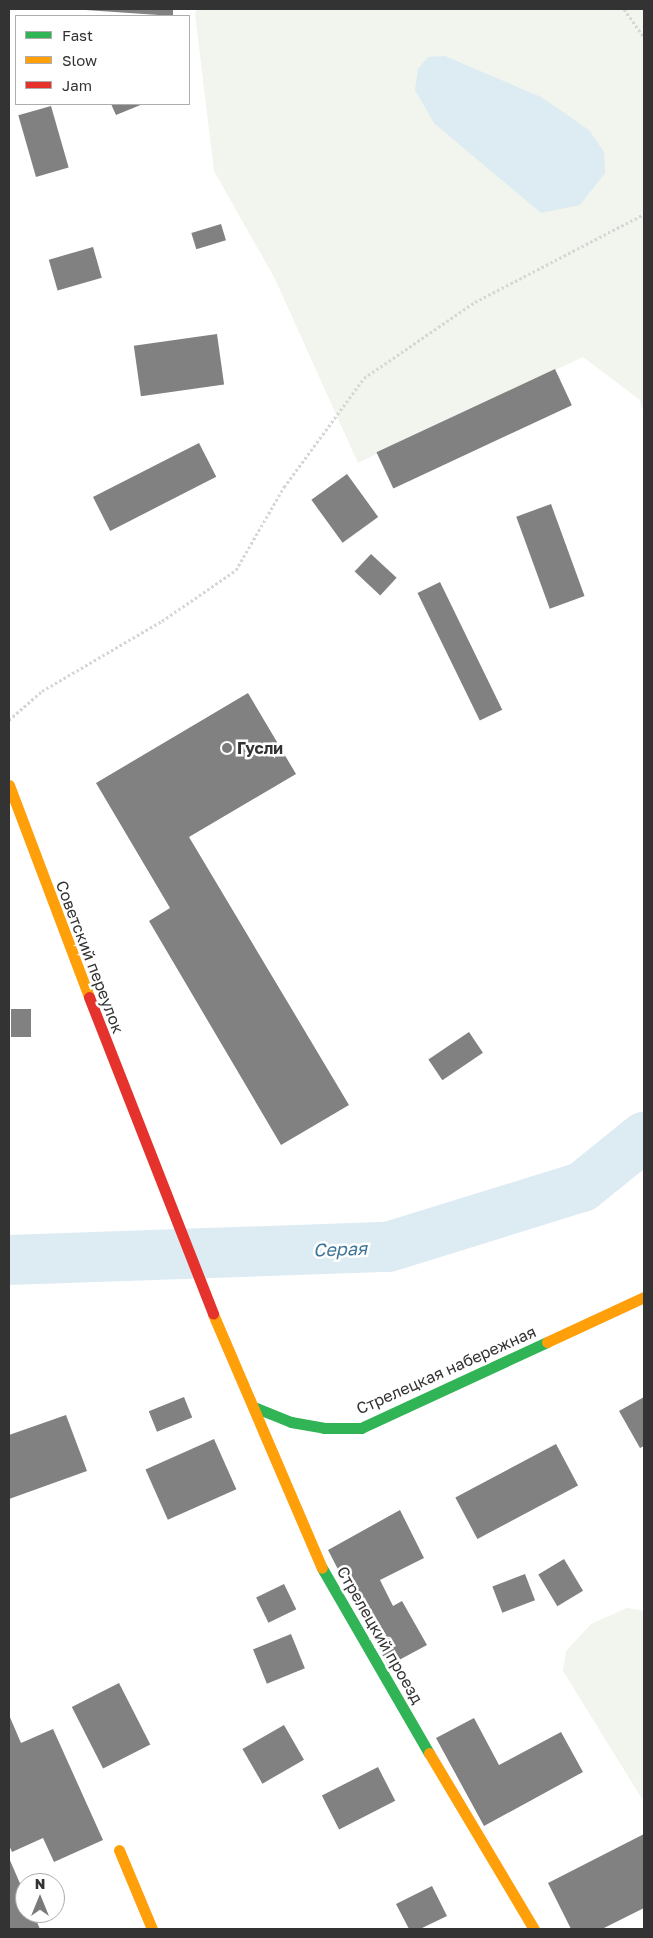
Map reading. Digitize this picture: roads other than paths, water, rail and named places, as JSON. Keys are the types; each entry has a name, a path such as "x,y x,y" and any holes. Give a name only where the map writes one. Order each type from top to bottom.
{"street":[{"name":"Советский переулок","path":"9,785 32,851 143,1140 225,1342"},
{"path":"16,840 32,851"},
{"name":"Стрелецкая набережная","path":"254,1407 290,1422 324,1428 361,1428 644,1297"},
{"name":"Стрелецкий проезд","path":"225,1342 326,1579 534,1929"},
{"path":"119,1850 152,1929"}],"waterway":[{"name":"Серая","path":"9,1260 388,1247 582,1187 644,1137"}],"place":[{"name":"Гусли","path":"227,748"}]}
